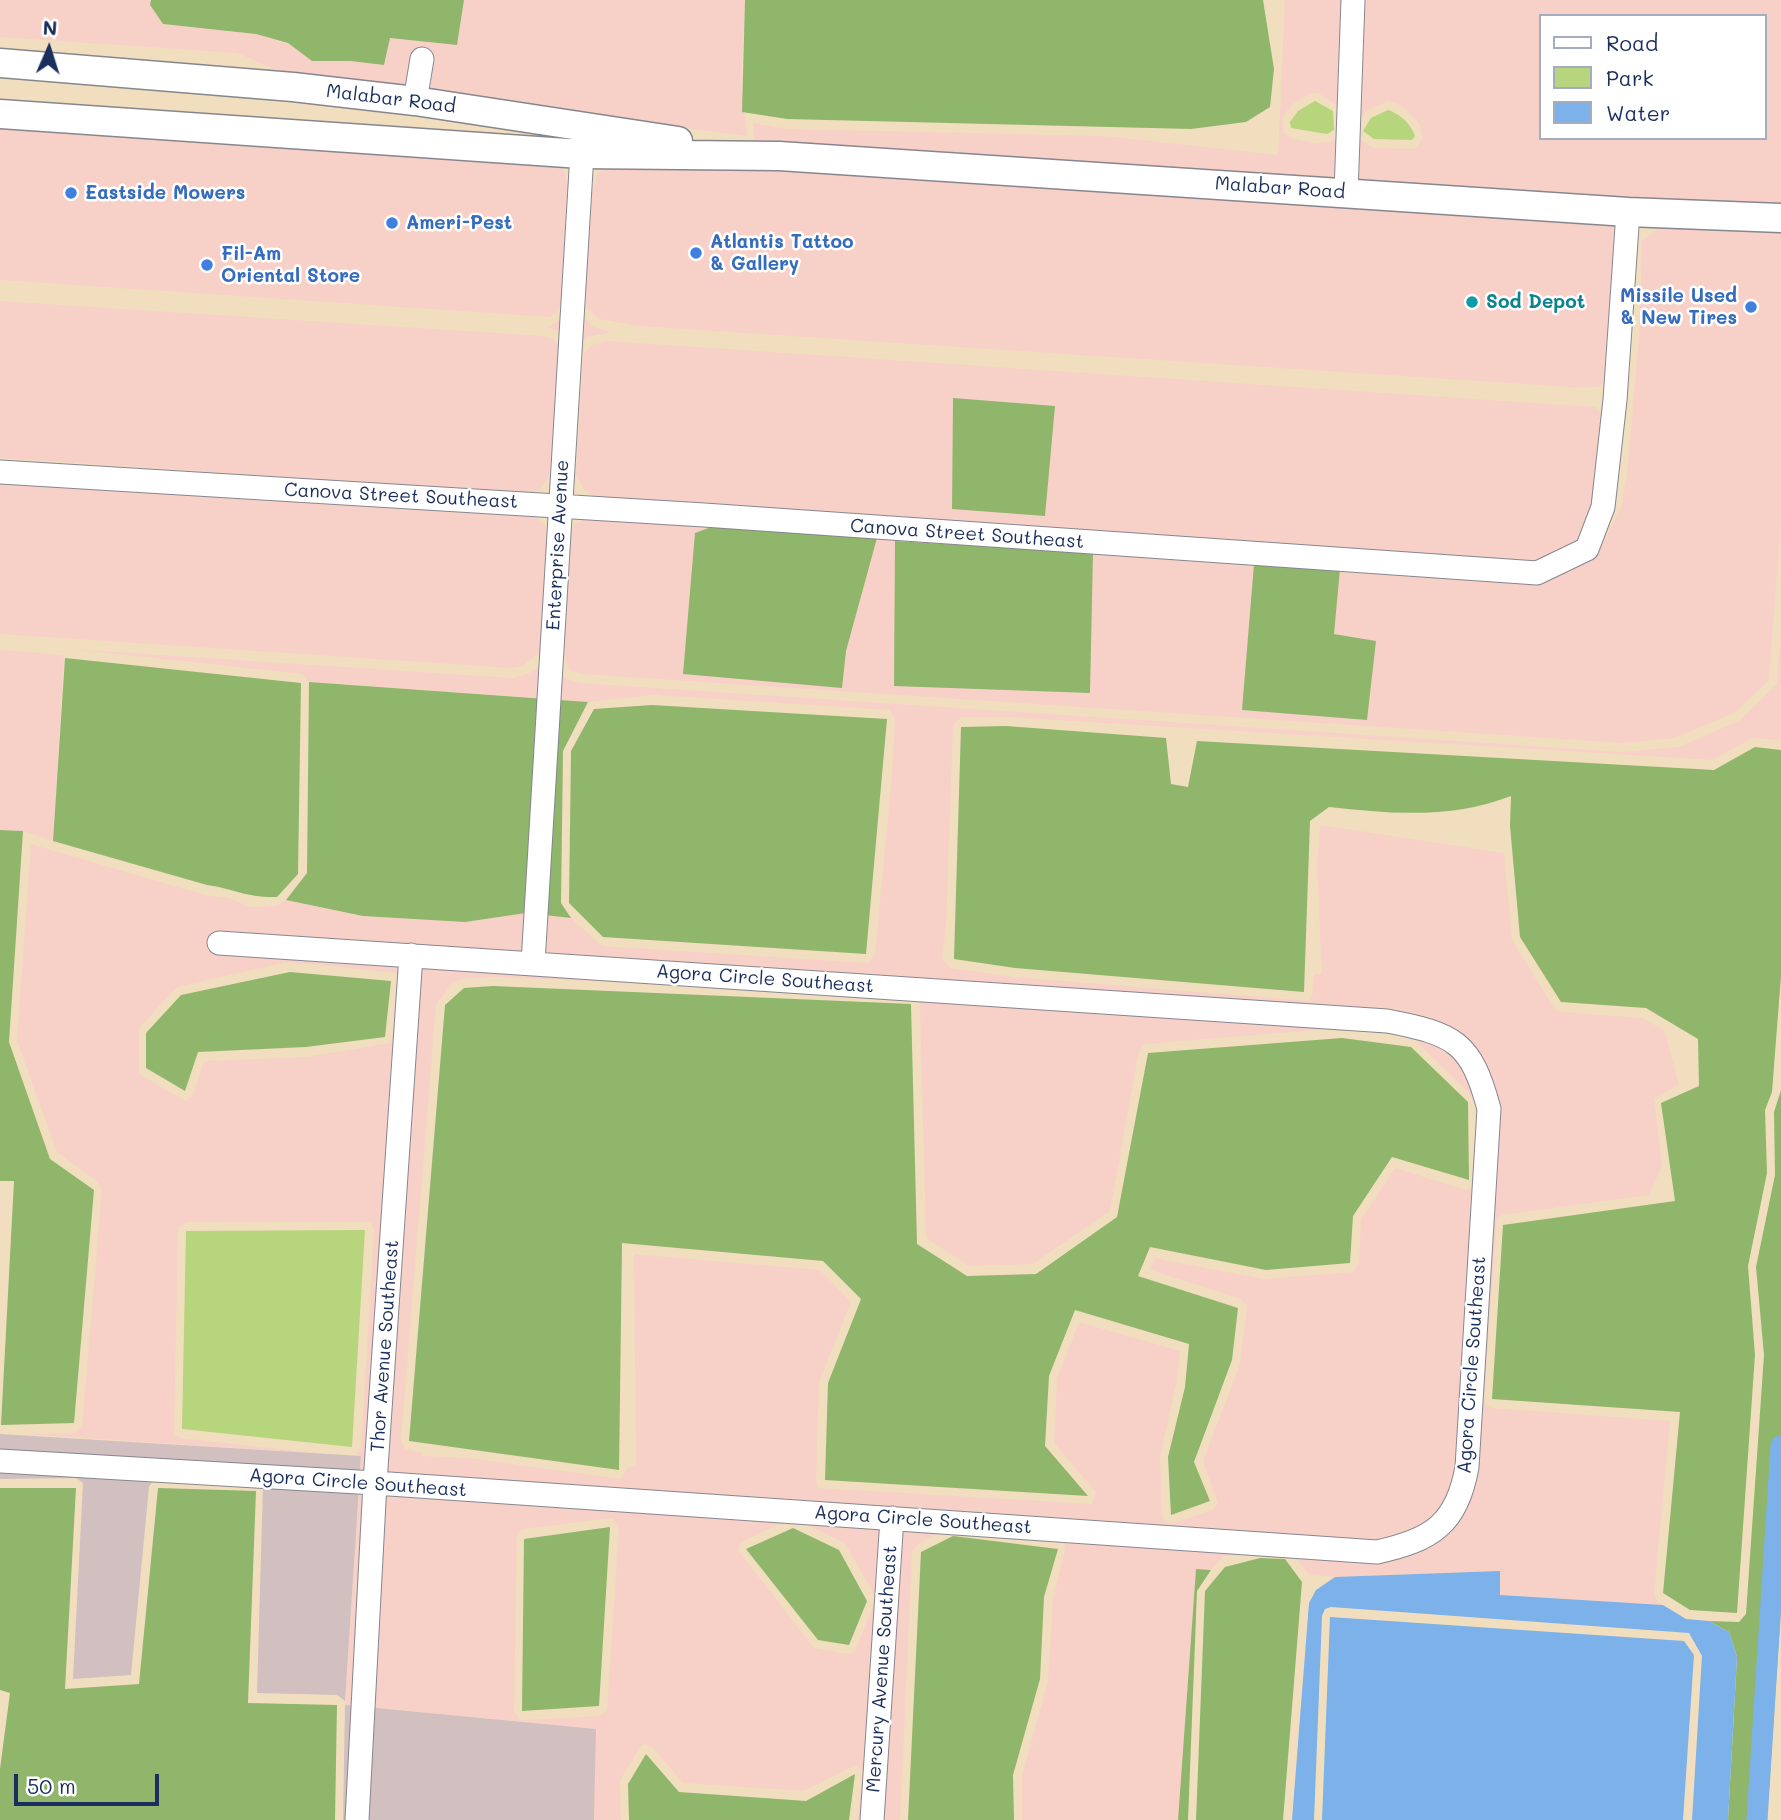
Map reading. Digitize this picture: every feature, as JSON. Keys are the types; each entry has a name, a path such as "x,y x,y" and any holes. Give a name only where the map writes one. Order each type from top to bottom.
{"main road":[{"name":"Malabar Road","path":"0,63 293,87 415,101 582,140"},
{"path":"253,130 279,124 394,130 404,125 415,101"},
{"name":"Malabar Road","path":"0,114 253,130 582,140 779,156 1628,212 1781,218"}],"street":[{"path":"1346,193 1353,0"},
{"path":"415,101 422,59"},
{"name":"Enterprise Avenue","path":"533,964 582,140"},
{"name":"Canova Street Southeast","path":"0,472 559,506 1537,573 1587,549 1603,507 1615,400 1628,212"},
{"name":"Agora Circle Southeast","path":"0,1461 375,1483 1377,1552 1413,1544 1446,1521 1462,1495 1467,1466 1489,1109 1479,1071 1458,1044 1428,1029 1387,1021 219,943"},
{"name":"Thor Avenue Southeast","path":"357,1820 375,1483 411,955"},
{"name":"Mercury Avenue Southeast","path":"872,1820 892,1518"}],"shaded area":[{"path":"0,0 151,0 150,6 163,24 256,34 288,44 313,61 351,61 384,65 389,38 457,45 464,0 745,0 741,84 747,136 293,77 237,53 0,37"},
{"path":"1285,0 1781,0 1781,207 1629,200 755,141 753,123 787,129 1104,136 1278,155","holes":["1311,93 1318,93 1341,108 1338,138 1332,142 1314,143 1290,138 1284,133 1282,118 1294,103","1388,101 1403,106 1420,125 1423,139 1415,149 1373,148 1356,137 1356,125 1366,111"]},
{"path":"0,121 548,155 564,171 570,192 563,298 559,310 550,317 0,280"},
{"path":"617,159 1610,222 1618,234 1613,374 1601,386 1585,388 638,326 599,319 587,308 585,289 592,193 597,174"},
{"path":"1662,225 1781,231 1781,517 1769,680 1736,712 1675,738 1623,743 582,674 571,671 566,664 564,641 570,533 573,526 587,517 1533,580 1597,554 1621,508 1627,475 1639,337 1642,241"},
{"path":"0,301 544,336 553,339 560,347 554,472 539,490 527,493 0,458"},
{"path":"371,315 550,326 565,316 581,315 594,327 611,332 588,337 577,348 572,489 580,499 569,518 559,670 566,679 581,683 1622,752 1678,747 1739,721 1777,684 1781,629 1781,740 1752,738 1713,760 1006,717 961,717 953,726 946,927 942,958 950,968 1014,977 1309,1001 1314,974 1322,974 1317,864 1320,825 1504,853 1512,940 1554,1008 1560,1012 1643,1018 1665,1031 1679,1085 1654,1098 1662,1166 1649,1195 1502,1215 1497,1219 1484,1398 1485,1404 1492,1408 1670,1421 1654,1592 1656,1600 1663,1605 1499,1595 1499,1571 1335,1577 1309,1575 1292,1553 1258,1548 1223,1557 1211,1570 1196,1570 1178,1820 1022,1820 1022,1776 1048,1681 1053,1599 1066,1546 1063,1542 949,1527 918,1544 912,1552 900,1820 857,1820 863,1772 856,1765 804,1791 683,1783 652,1747 645,1744 640,1747 620,1781 621,1820 594,1820 596,1729 345,1705 361,1456 355,1455 361,1447 374,1230 371,1222 187,1222 178,1228 174,1434 181,1438 327,1454 24,1434 74,1433 82,1426 102,1191 98,1182 57,1152 17,1041 31,844 205,895 229,898 251,907 277,906 286,900 363,916 465,922 526,913 571,918 602,946 868,963 875,954 892,776 895,719 890,710 653,695 588,702 309,682 302,674 70,649 512,678 528,674 541,664 557,535 543,498 556,486 567,342 558,331 544,326","holes":["288,962 397,973 400,979 391,1043 306,1057 204,1061 193,1095 186,1101 139,1074 139,1028 177,987","494,977 914,995 920,1004 926,1238 969,1266 1033,1264 1110,1211 1139,1051 1145,1044 1341,1028 1412,1037 1476,1100 1478,1180 1476,1186 1467,1190 1395,1168 1361,1219 1359,1263 1353,1272 1264,1279 1155,1258 1150,1270 1241,1299 1247,1306 1240,1364 1203,1461 1218,1503 1212,1510 1171,1524 1164,1521 1162,1515 1160,1457 1176,1385 1180,1351 1079,1322 1057,1378 1054,1443 1096,1492 1092,1504 819,1488 816,1480 819,1382 851,1302 820,1270 634,1254 636,1467 628,1467 621,1479 469,1458 422,1456 421,1452 405,1449 401,1440 436,1005 452,984 461,979","612,1518 619,1528 607,1710 600,1716 520,1720 514,1711 517,1534 523,1529","792,1518 845,1543 876,1598 855,1651 850,1654 814,1648 738,1550 741,1542"]},
{"path":"607,341 1595,407 1610,424 1586,534 1566,551 1535,561 607,500 596,498 584,490 576,474 583,355 592,345"},
{"path":"0,477 533,515 547,527 549,537 542,650 523,666 512,668 0,634"},
{"path":"0,650 64,655 53,841 23,831 0,830"},
{"path":"0,1434 361,1456 345,1701 337,1695 257,1693 263,1486 153,1480 149,1487 131,1675 73,1679 83,1483 76,1478 0,1479"},
{"path":"345,1705 596,1729 594,1820 343,1820"}],"green space":[{"path":"151,0 464,0 457,45 390,38 384,65 351,61 312,61 288,43 256,34 163,24 150,5"},
{"path":"745,0 1263,0 1274,69 1270,107 1246,122 1191,129 787,119 742,112"},
{"path":"1315,101 1333,111 1334,130 1327,134 1291,128 1290,122 1298,111"},
{"path":"1388,110 1408,124 1415,136 1412,140 1374,139 1363,131 1371,118"},
{"path":"953,398 1055,406 1045,516 952,509"},
{"path":"711,527 877,538 846,651 842,688 683,674 695,533"},
{"path":"895,541 1093,553 1090,693 894,686"},
{"path":"1254,564 1340,569 1334,634 1376,641 1367,720 1242,710"},
{"path":"65,658 301,683 298,874 277,897 249,895 207,885 53,841"},
{"path":"309,682 588,702 563,751 561,903 571,918 526,913 465,922 363,916 286,900 307,873"},
{"path":"652,705 887,719 866,954 603,937 569,903 571,751 594,709"},
{"path":"1006,726 1166,738 1171,784 1188,787 1197,741 1714,770 1755,747 1781,750 1781,976 1772,1092 1765,1110 1767,1173 1748,1266 1755,1355 1737,1613 1690,1610 1663,1593 1680,1412 1492,1399 1503,1225 1675,1201 1661,1103 1699,1086 1698,1039 1646,1008 1561,1002 1520,937 1510,826 1511,796 1467,808 1422,813 1329,807 1310,821 1304,992 1015,968 954,959 961,727"},
{"path":"0,830 23,831 9,1042 50,1159 94,1190 74,1423 1,1425 14,1181 0,1181"},
{"path":"290,972 391,981 385,1037 306,1047 198,1052 185,1091 146,1068 146,1033 181,995"},
{"path":"493,986 911,1004 917,1244 967,1276 1036,1274 1117,1217 1148,1053 1342,1038 1411,1047 1468,1102 1469,1180 1392,1157 1353,1216 1350,1263 1266,1270 1150,1247 1138,1276 1238,1308 1232,1360 1194,1462 1210,1501 1171,1515 1168,1457 1185,1387 1189,1344 1075,1310 1049,1376 1045,1446 1088,1496 825,1480 828,1383 861,1299 823,1261 622,1243 619,1470 409,1441 445,1005 464,988"},
{"path":"1781,1090 1781,1608 1767,1820 1728,1820 1737,1657 1729,1632 1709,1621 1739,1622 1746,1614 1764,1355 1756,1267 1775,1175 1774,1112"},
{"path":"365,1230 352,1447 182,1429 186,1231"},
{"path":"0,1488 76,1488 65,1689 139,1684 158,1488 256,1491 248,1703 337,1705 335,1820 0,1820 0,1769 10,1693 0,1690"},
{"path":"610,1527 599,1706 522,1711 524,1539"},
{"path":"793,1528 839,1550 867,1601 849,1645 818,1640 746,1549"},
{"path":"953,1536 1058,1549 1044,1597 1040,1679 1013,1775 1014,1820 908,1820 921,1552"},
{"path":"1260,1558 1285,1559 1302,1582 1283,1820 1196,1820 1205,1591 1225,1567"},
{"path":"1196,1569 1211,1570 1197,1591 1188,1820 1178,1820"},
{"path":"646,1754 679,1792 806,1801 855,1774 849,1820 629,1820 628,1784"}],"water":[{"path":"1500,1571 1500,1595 1663,1605 1686,1619 1709,1621 1729,1632 1737,1657 1728,1820 1692,1820 1702,1656 1689,1633 1331,1607 1325,1609 1322,1616 1314,1820 1292,1820 1309,1603 1316,1590 1335,1577"},
{"path":"1330,1617 1684,1641 1694,1655 1683,1820 1322,1820"}],"waterway":[{"path":"1757,1820 1781,1446"}],"place":[{"name":"Eastside Mowers","path":"71,193"},
{"name":"Ameri-Pest","path":"392,223"},
{"name":"Atlantis Tattoo & Gallery","path":"696,253"},
{"name":"Fil-Am Oriental Store","path":"207,265"},
{"name":"Sod Depot","path":"1472,302"},
{"name":"Missile Used & New Tires","path":"1751,307"}]}
